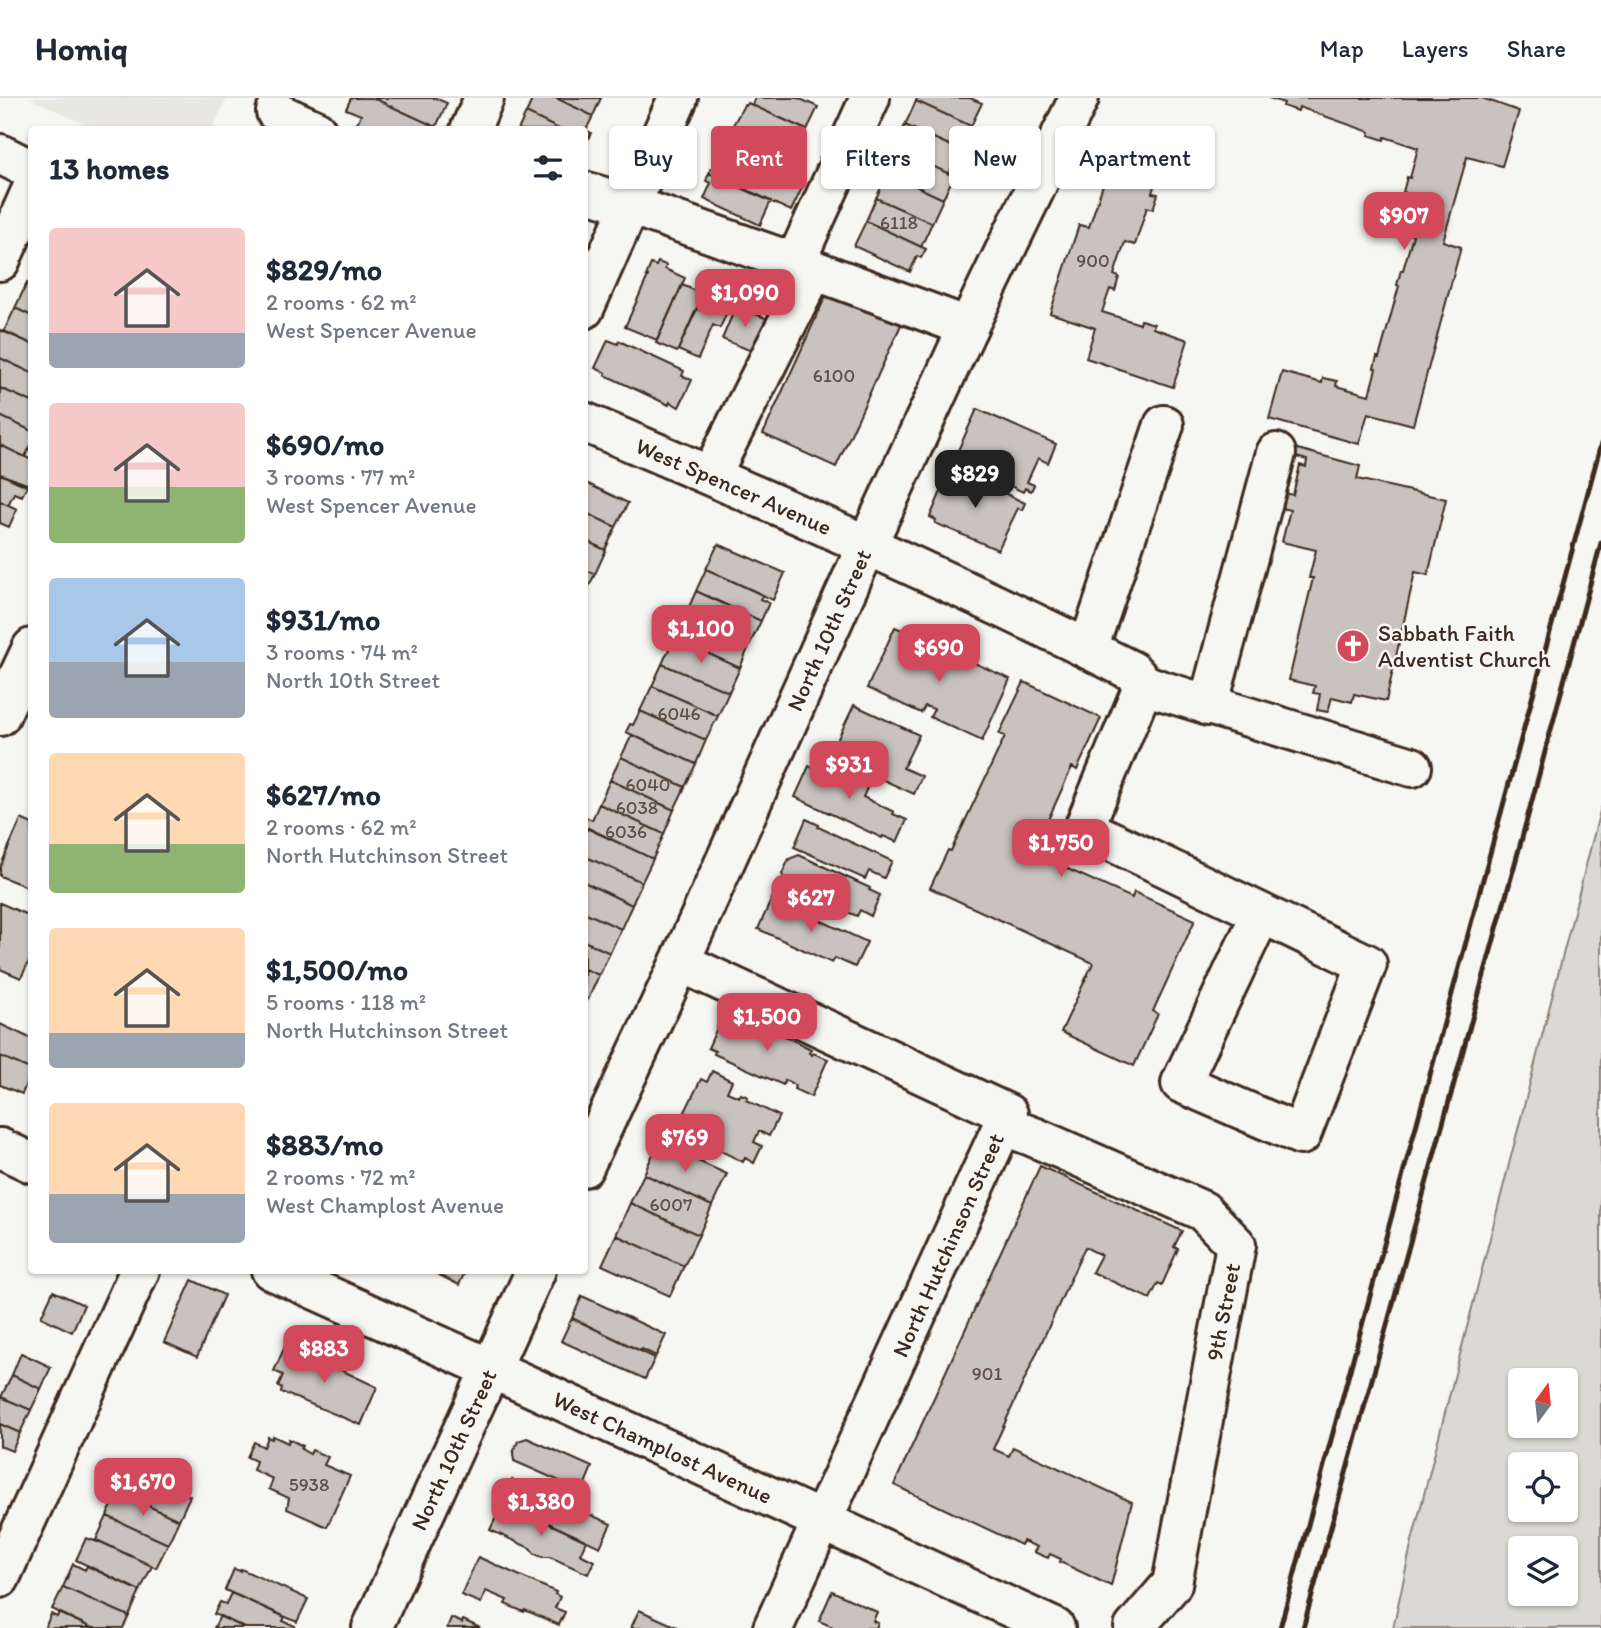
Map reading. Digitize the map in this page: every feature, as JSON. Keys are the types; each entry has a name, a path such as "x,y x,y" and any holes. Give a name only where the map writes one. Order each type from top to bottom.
{"street":[{"path":"472,126 484,98"},
{"path":"588,289 595,253 630,205 678,98"},
{"path":"712,475 804,267 870,98"},
{"name":"North 10th Street","path":"588,1158 680,962 867,545 968,327 1079,98"},
{"path":"275,113 306,126"},
{"path":"0,154 28,168"},
{"path":"588,192 968,327"},
{"path":"0,261 28,198"},
{"name":"West Spencer Avenue","path":"588,424 712,475 867,545 1132,671 1144,684 1412,767"},
{"path":"1088,649 1164,425"},
{"path":"1208,706 1276,453"},
{"path":"0,716 28,656"},
{"path":"1144,684 1084,828 1367,964 1301,1135 1181,1083 1261,914"},
{"name":"North Hutchinson Street","path":"680,962 1007,1114 773,1628"},
{"name":"9th Street","path":"1002,1125 1203,1211 1236,1245 1171,1584 1134,1628"},
{"path":"0,1148 28,1161"},
{"path":"0,1578 138,1274"},
{"name":"West Champlost Avenue","path":"280,1274 1055,1628"},
{"name":"North 10th Street","path":"372,1628 534,1274"}],"shaded area":[{"path":"29,98 227,98 213,126 89,126"},
{"path":"1601,807 1601,1628 1393,1628 1412,1541"}],"building":[{"path":"351,98 373,98 434,126 360,126 357,123 361,115 346,109"},
{"path":"373,98 435,98 447,103 436,126"},
{"path":"533,98 556,98 593,116 588,126 553,126 526,113"},
{"path":"556,98 601,98 593,116"},
{"path":"755,98 798,98 818,107 807,130 807,126 798,126 752,105"},
{"path":"917,98 970,98 982,103 971,126 916,101"},
{"path":"1269,98 1482,98 1519,111 1502,166 1467,157 1443,241 1461,247 1413,425 1368,413 1359,444 1269,419 1282,372 1322,383 1323,378 1337,381 1336,386 1369,395 1377,357 1379,358 1401,270 1413,235 1395,230 1406,193 1403,192 1407,177 1410,178 1418,148 1385,137 1384,140 1369,135 1370,132 1299,107 1298,111 1283,106 1284,103"},
{"path":"916,101 971,126 949,126 949,145 935,139 935,126 905,125"},
{"path":"748,103 798,126 733,125 744,105"},
{"path":"526,113 553,126 520,126"},
{"path":"935,139 949,145 949,174 935,167"},
{"path":"935,167 949,174 949,186 943,199 922,189 935,189"},
{"path":"709,173 711,174 711,183 706,181"},
{"path":"711,183 711,189 744,189 771,201 760,225 704,199"},
{"path":"744,189 802,189 791,211"},
{"path":"880,189 922,189 943,199 932,223 876,198"},
{"path":"1102,189 1153,189 1152,193 1158,194 1153,209 1147,207 1135,245 1125,242 1114,275 1119,277 1115,291 1110,289 1102,312 1140,324 1141,320 1154,324 1153,328 1188,340 1173,387 1086,358 1095,328 1050,313 1079,225 1089,227"},
{"path":"876,198 932,223 921,247 866,221"},
{"path":"866,221 926,249 921,258 917,256 910,272 854,246"},
{"path":"658,262 666,265 665,269 685,278 657,340 625,327 651,264 656,266"},
{"path":"27,283 28,283 28,314 15,308"},
{"path":"682,285 703,294 677,352 656,343"},
{"path":"828,291 905,316 836,467 763,434"},
{"path":"703,296 729,308 720,328 713,325 698,359 678,350"},
{"path":"736,306 768,319 754,352 722,339"},
{"path":"15,308 28,314 28,342 4,331"},
{"path":"0,330 28,342 28,371 0,358"},
{"path":"608,340 618,344 619,341 684,371 682,376 692,380 679,407 670,402 669,405 595,368"},
{"path":"0,358 28,371 28,400 0,388"},
{"path":"0,388 28,400 28,429 0,416"},
{"path":"977,409 1056,444 1048,463 1038,458 1027,482 1034,485 1031,491 1025,488 1023,492 954,459"},
{"path":"0,416 28,429 28,451 25,457 0,445"},
{"path":"0,445 28,458 28,484 0,474"},
{"path":"1283,445 1360,466 1357,479 1446,499 1428,575 1415,572 1386,701 1354,694 1352,702 1332,697 1328,712 1317,710 1320,694 1313,693 1315,686 1289,680 1313,578 1309,578 1316,550 1282,542 1290,510 1281,508 1285,493 1293,495 1300,465 1306,467 1307,460 1289,455"},
{"path":"951,468 1025,503 1022,510 1018,508 998,550 935,523 936,520 930,517"},
{"path":"0,474 27,486 22,496 14,493 8,505 0,501"},
{"path":"588,484 628,503 616,527 588,514"},
{"path":"0,501 17,509 9,527 0,523"},
{"path":"588,514 616,527 605,550 588,542"},
{"path":"588,542 606,550 595,574 588,571"},
{"path":"718,544 785,573 773,600 706,569"},
{"path":"706,569 763,595 760,599 769,603 761,621 696,591"},
{"path":"588,571 595,574 588,588"},
{"path":"696,591 761,621 749,646 685,616"},
{"path":"685,616 749,646 740,668 674,638"},
{"path":"895,627 950,651 946,658 954,662 957,655 1010,679 982,741 930,717 934,709 925,706 921,713 867,688"},
{"path":"674,638 740,668 729,692 662,664"},
{"path":"662,664 729,692 718,716 652,686"},
{"path":"1024,682 1101,718 1077,770 1072,767 1047,822 1066,831 1052,862 1132,898 1134,892 1195,920 1153,1011 1158,1014 1134,1066 1061,1032 1093,963 930,888 948,850 951,851 1005,736 999,734"},
{"path":"652,686 718,716 706,740 640,711"},
{"path":"854,705 919,735 903,768 922,776 914,794 837,759 838,757 831,753"},
{"path":"640,711 706,740 696,764 626,732"},
{"path":"632,735 696,764 685,787 621,757"},
{"path":"621,757 685,787 674,810 610,780"},
{"path":"835,762 871,779 863,797 907,820 897,842 883,836 882,838 795,797 809,766 829,775"},
{"path":"610,780 674,810 664,834 599,804"},
{"path":"599,804 664,834 653,859 588,829 588,818 592,820"},
{"path":"21,819 28,822 28,887 0,876 0,867"},
{"path":"806,819 892,861 884,878 869,871 865,879 794,847"},
{"path":"588,828 653,859 642,882 588,858"},
{"path":"799,855 880,895 871,916 860,910 857,916 838,908 836,911 809,899 811,895 786,884 782,874 789,859"},
{"path":"588,858 642,882 632,905 588,884"},
{"path":"588,884 632,905 621,929 588,914"},
{"path":"772,898 867,942 855,967 835,958 832,963 758,929"},
{"path":"0,903 28,915 28,963 21,978 0,969"},
{"path":"588,914 621,929 610,953 588,943"},
{"path":"588,943 610,953 599,975 588,971"},
{"path":"588,971 599,975 588,1000"},
{"path":"725,1010 749,1021 750,1019 811,1049 809,1053 812,1055 813,1053 828,1059 811,1097 794,1089 795,1085 785,1080 783,1085 714,1054 715,1051 708,1048"},
{"path":"0,1024 28,1037 28,1068 0,1056"},
{"path":"0,1056 28,1068 28,1080 22,1094 0,1085"},
{"path":"712,1071 732,1081 727,1092 748,1097 746,1100 779,1116 769,1136 759,1131 754,1142 762,1146 754,1163 745,1158 743,1162 705,1143 699,1155 678,1144 683,1133 676,1130 701,1079 707,1082"},
{"path":"658,1143 727,1174 712,1206 644,1174"},
{"path":"1040,1166 1182,1231 1174,1247 1178,1249 1162,1285 1158,1283 1150,1299 1092,1272 1101,1255 1085,1247 993,1449 1009,1456 1013,1447 1132,1502 1111,1586 1060,1562 1061,1559 1050,1554 1048,1558 1034,1552 1037,1547 1023,1541 1021,1545 894,1485"},
{"path":"644,1174 712,1206 699,1235 630,1203"},
{"path":"630,1203 699,1235 684,1266 616,1235"},
{"path":"616,1235 684,1266 670,1296 602,1265"},
{"path":"437,1274 464,1274 459,1285"},
{"path":"192,1280 224,1295 197,1357 164,1342"},
{"path":"53,1291 84,1305 72,1332 41,1317"},
{"path":"582,1296 666,1335 656,1356 572,1318"},
{"path":"572,1318 655,1358 645,1379 561,1341"},
{"path":"286,1344 298,1350 300,1347 308,1351 307,1354 377,1387 361,1425 281,1392 282,1388 278,1386 283,1375 274,1371"},
{"path":"21,1353 51,1367 41,1389 12,1375"},
{"path":"12,1375 41,1389 31,1410 1,1397"},
{"path":"1,1397 31,1410 20,1433 0,1424"},
{"path":"0,1424 20,1433 12,1451 0,1446"},
{"path":"273,1436 288,1443 289,1439 303,1446 301,1449 310,1454 312,1450 328,1457 324,1465 350,1476 327,1527 287,1509 289,1498 269,1489 273,1479 253,1470 256,1461 247,1457 254,1442 264,1447 268,1437 272,1439"},
{"path":"527,1438 592,1467 582,1491 514,1461 513,1453 518,1441"},
{"path":"130,1468 190,1496 179,1520 118,1492"},
{"path":"512,1480 554,1499 559,1497 571,1506 611,1524 600,1547 503,1502"},
{"path":"118,1492 179,1520 168,1544 107,1516"},
{"path":"503,1502 586,1541 580,1554 594,1561 588,1574 550,1557 535,1554 530,1548 490,1530"},
{"path":"107,1516 168,1544 156,1568 96,1540"},
{"path":"86,1538 99,1541 152,1566 140,1591 76,1560"},
{"path":"478,1557 556,1592 560,1597 555,1608 565,1612 559,1625 505,1604 507,1600 486,1591 481,1603 461,1595"},
{"path":"73,1564 85,1570 87,1566 140,1591 129,1616 63,1587"},
{"path":"234,1569 241,1569 308,1599 297,1622 225,1590"},
{"path":"63,1587 129,1616 123,1628 92,1628 52,1609"},
{"path":"832,1591 877,1612 873,1621 878,1623 876,1628 835,1628 819,1621"},
{"path":"231,1593 285,1617 283,1621 295,1626 294,1628 245,1628 214,1614 220,1602 226,1604"},
{"path":"639,1610 679,1628 631,1628"},
{"path":"59,1613 92,1628 45,1628 51,1614 57,1617"},
{"path":"220,1616 245,1628 214,1628"},
{"path":"451,1618 462,1623 463,1620 480,1628 447,1628"}],"railway":[{"path":"1280,1628 1601,444"},
{"path":"1303,1628 1601,543"}],"place":[{"name":"Sabbath Faith Adventist Church","path":"1353,646"}]}
